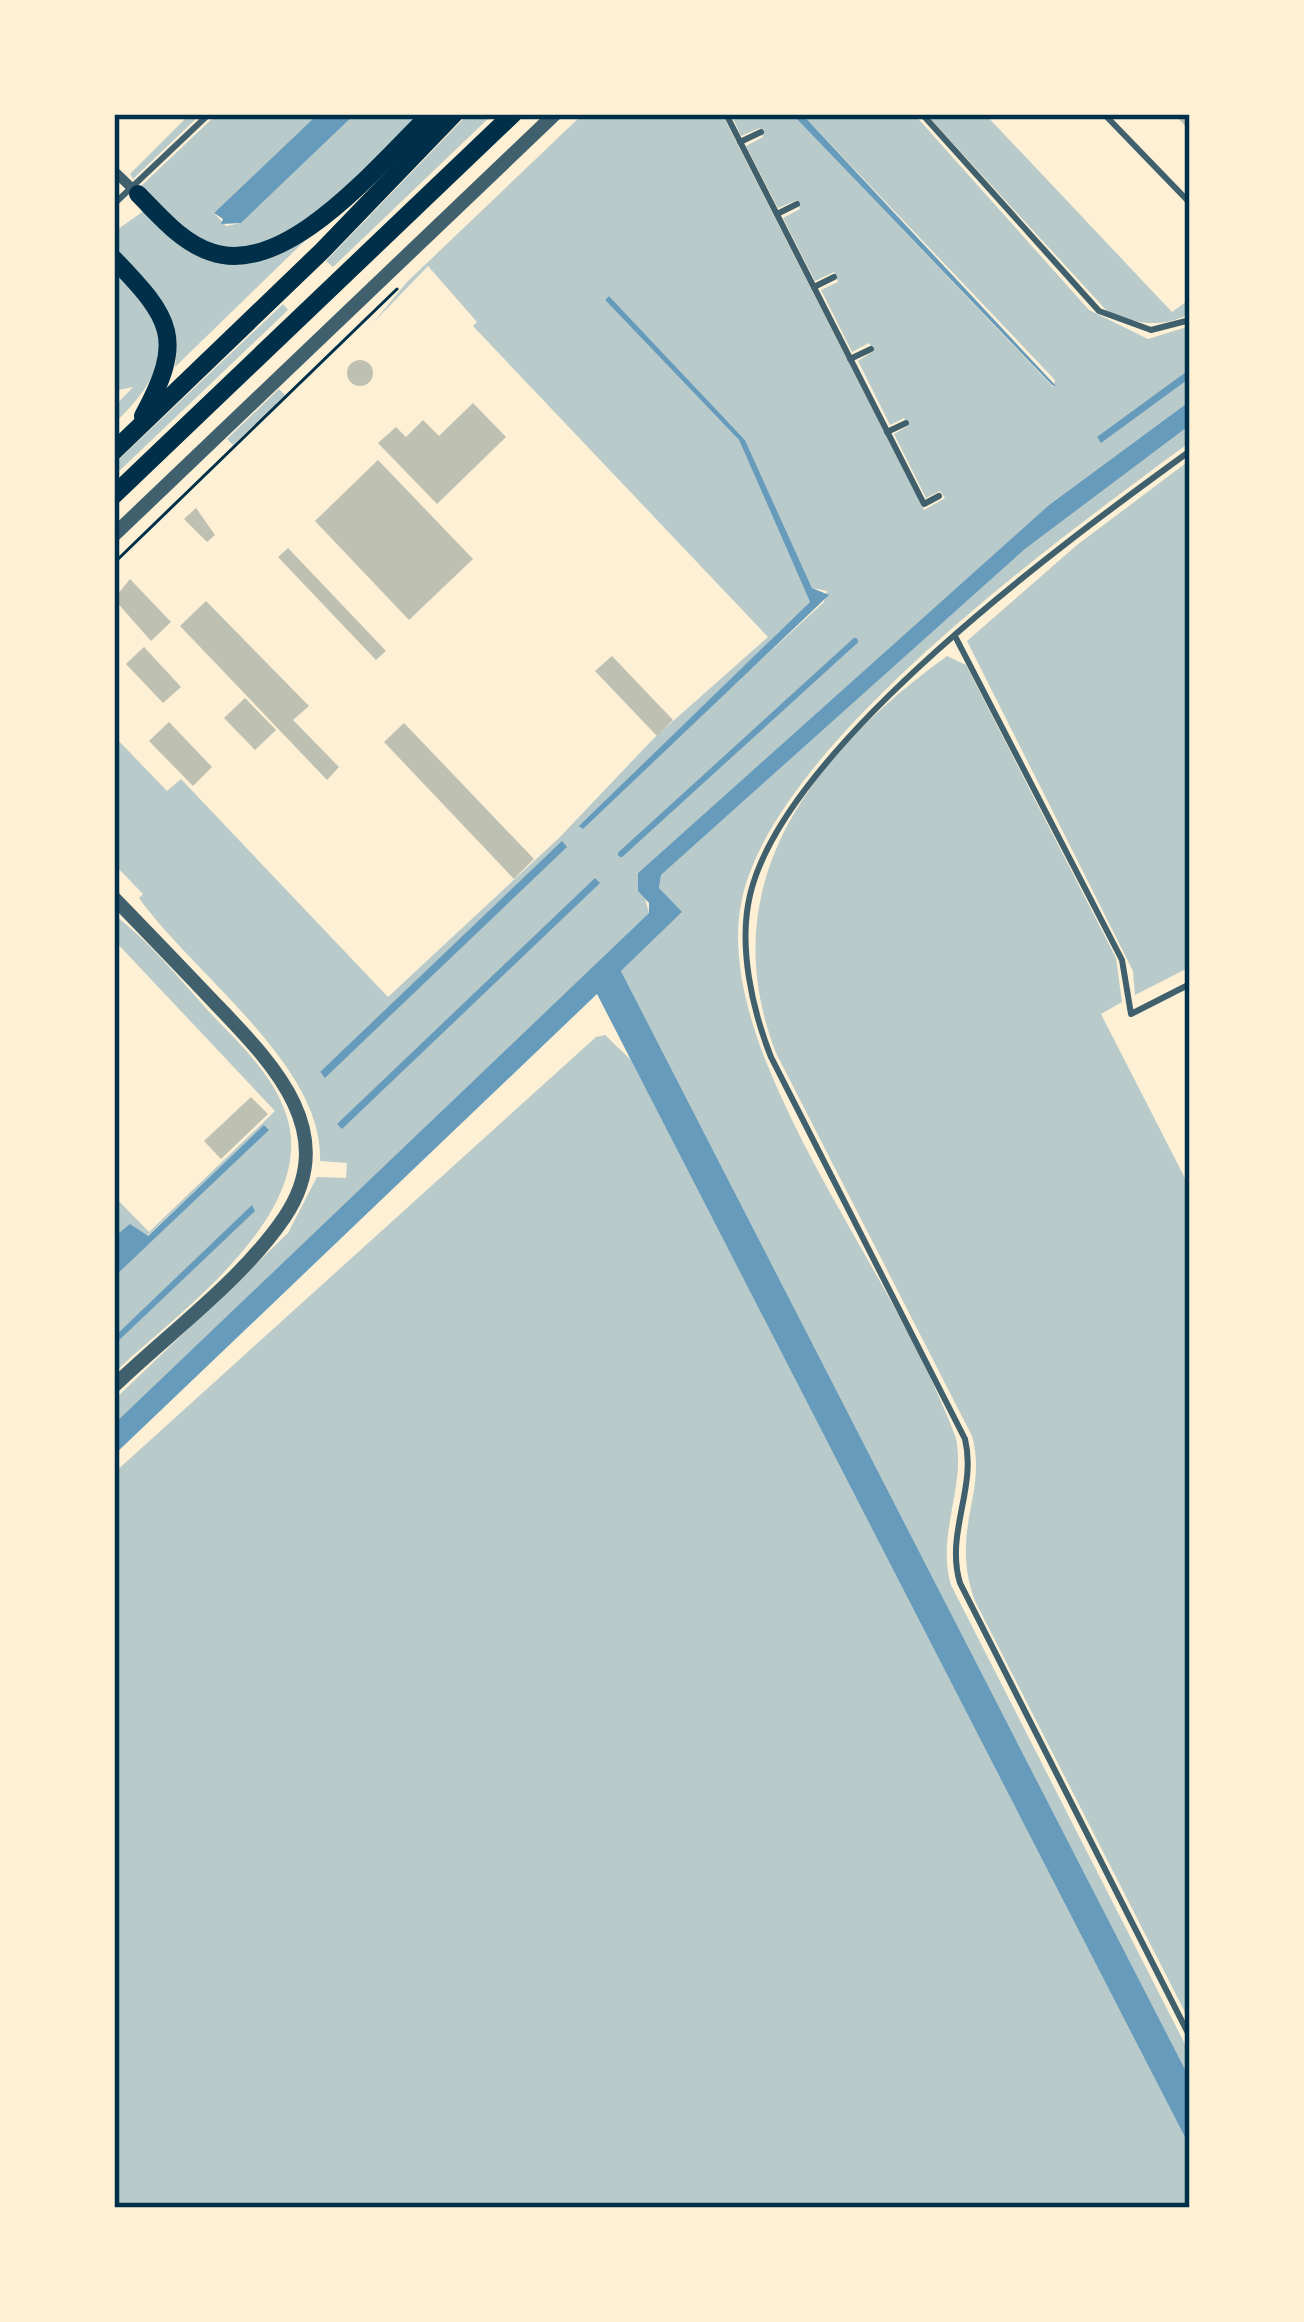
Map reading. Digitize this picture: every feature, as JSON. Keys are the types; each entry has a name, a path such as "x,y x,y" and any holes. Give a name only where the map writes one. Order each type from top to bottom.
{"highway":[{"path":"135,190 201,248 225,256 262,254 305,230 431,114"},
{"path":"114,451 322,251 454,114"},
{"path":"114,495 514,114"},
{"path":"114,259 160,310 170,338 165,373 135,430"}],"street":[{"path":"114,535 555,114"},
{"path":"114,171 135,190"},
{"path":"114,898 268,1060 299,1108 307,1149 297,1194 271,1235 114,1387"}],"lane":[{"path":"114,204 135,190 209,114"},
{"path":"726,114 924,504 939,496"},
{"path":"922,114 1093,306 1135,327 1190,320"},
{"path":"1103,114 1190,203"},
{"path":"740,142 761,132"},
{"path":"777,214 797,204"},
{"path":"814,287 834,277"},
{"path":"850,359 871,349"},
{"path":"887,432 906,423"},
{"path":"1190,451 956,638 867,718 806,784 758,872 746,924 750,979 771,1057 965,1439 968,1472 953,1546 960,1583 1190,2037"},
{"path":"956,638 1122,961 1131,1014 1190,984"}],"path":[{"path":"114,563 368,322"}],"shaded area":[{"path":"190,114 201,114 133,179 130,174"},
{"path":"217,114 318,114 214,213 226,226 241,223 355,114 419,114 326,206 270,241 241,248 213,245 192,234 140,187"},
{"path":"468,114 493,114 333,267 326,261"},
{"path":"583,114 722,114 924,510 945,498 940,491 926,498 894,434 908,426 904,418 890,425 858,361 874,351 869,343 852,352 821,290 838,282 834,272 815,281 783,218 800,209 797,200 778,208 746,146 763,137 760,128 741,136 731,114 792,114 1053,387 1055,380 802,114 914,114 1089,310 1148,339 1190,326 1190,369 1097,438 1102,442 1190,378 1190,401 1049,505 638,873 649,913 114,1424 114,1400 288,1233 317,1177 346,1178 347,1163 320,1161 316,1126 279,1056 162,927 139,898 143,894 115,865 114,736 167,791 181,779 388,997 560,837 654,738 768,637 473,326 477,322 428,266 373,323 407,282","holes":["609,296 745,440 812,588 827,591 824,602 580,826 810,602 739,440 605,300","567,846 326,1077 320,1073 321,1071"]},
{"path":"926,114 985,114 1172,312 1190,299 1190,314 1148,323 1107,311"},
{"path":"145,210 211,249 247,259 289,248 315,231 175,367 176,342 170,322 117,249 114,232"},
{"path":"114,266 147,309 159,346 149,382 114,424 114,407 133,387 114,391"},
{"path":"283,304 288,310 114,476 114,464"},
{"path":"279,389 285,395 233,445 227,439"},
{"path":"1190,425 1190,442 999,588 862,713 805,779 763,843 741,904 738,944 754,1026 788,1112 913,1343 956,1438 957,1475 947,1548 951,1585 1190,2054 1190,2079 621,971 681,913 659,888 661,875 1025,549"},
{"path":"1190,460 1190,967 1135,995 1133,971 967,641 1077,545"},
{"path":"947,656 966,665 1116,958 1122,1002 1101,1014 1190,1188 1190,2022 975,1601 966,1553 976,1476 972,1436 776,1053 759,991 756,933 766,878 786,827 817,779 854,735"},
{"path":"114,915 155,951 266,1075 286,1114 291,1151 282,1188 237,1258 114,1373 114,1345 256,1205 114,1337 114,1277 264,1126 146,1237 130,1225 114,1237 114,1196 149,1232 275,1111 114,940"},
{"path":"605,1035 631,1060 1190,2147 1190,2208 114,2208 114,1473 596,1037"}],"water":[{"path":"318,114 355,114 241,223 221,224 223,219 214,213"},
{"path":"792,114 802,114 1056,386 1052,385"},
{"path":"609,296 745,440 812,588 829,595 583,829 579,826 810,602 739,440 605,300"},
{"path":"1190,369 1190,378 1101,443 1097,437"},
{"path":"1190,401 1190,425 1025,549 661,875 659,888 682,912 621,971 1190,2079 1190,2147 597,994 114,1455 114,1424 649,913 649,903 638,891 638,873 1049,505"},
{"path":"562,841 567,847 325,1078 320,1072"},
{"path":"595,878 600,883 342,1129 337,1124"},
{"path":"264,1125 269,1130 114,1277 114,1237 130,1224 148,1236"},
{"path":"252,1205 255,1211 114,1345 114,1337"}],"building":[{"path":"1174,114 1190,114 1190,131"},
{"path":"360,360 373,373 360,386 347,373"},
{"path":"473,403 506,437 437,504 378,443 396,427 406,437 423,420 439,436"},
{"path":"378,460 473,559 409,620 315,521"},
{"path":"196,508 215,535 207,542 184,519"},
{"path":"288,548 386,651 376,660 278,557"},
{"path":"130,579 171,622 151,641 114,599"},
{"path":"206,601 309,706 293,720 339,767 327,780 180,626"},
{"path":"144,647 181,687 163,703 126,664"},
{"path":"612,656 673,720 657,736 595,671"},
{"path":"245,698 276,730 255,750 224,718"},
{"path":"169,722 212,767 193,786 149,741"},
{"path":"404,723 534,859 514,879 384,742"},
{"path":"251,1097 268,1114 221,1159 204,1141"}],"waterway":[{"path":"621,854 855,641"}]}
